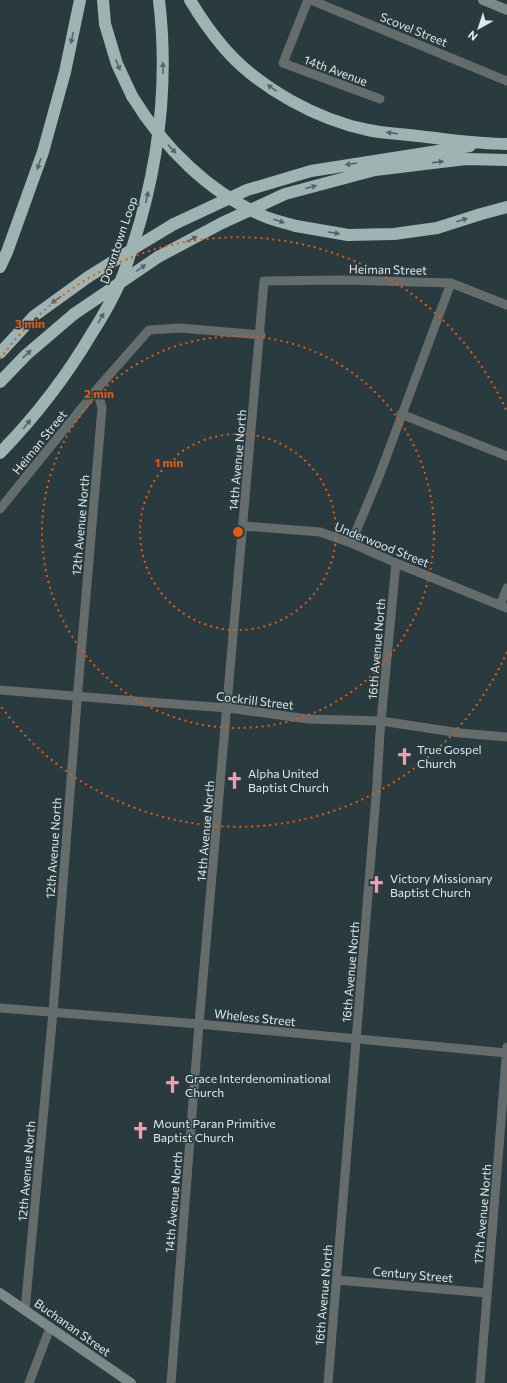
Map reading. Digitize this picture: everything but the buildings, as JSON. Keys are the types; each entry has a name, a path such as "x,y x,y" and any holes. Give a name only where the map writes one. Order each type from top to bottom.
{"highway":[{"path":"0,267 43,152 65,72 80,0"},
{"path":"103,0 105,24 117,64 132,96 145,118 172,150 202,178 233,200 266,217 296,226 348,235 394,234 437,228 507,207"},
{"name":"Downtown Loop","path":"0,453 23,429 63,380 103,314 121,280 146,202 155,160 163,81 162,23 159,0"},
{"path":"190,0 201,19 226,50 251,74 279,93 310,111 368,130 487,144 507,144"},
{"path":"0,353 34,316 88,277 174,224 247,190 311,171 393,157 487,144"},
{"path":"0,382 26,355 74,314 158,257 222,223 285,194 375,170 466,159 507,160"}],"street":[{"name":"14th Avenue","path":"308,0 283,63 380,99"},
{"name":"Scovel Street","path":"311,0 507,81"},
{"path":"483,0 507,10"},
{"name":"Heiman Street","path":"264,281 344,280 451,283 507,305"},
{"name":"14th Avenue North","path":"171,1383 199,1024 261,335 264,281"},
{"path":"351,543 378,479 451,283"},
{"name":"Heiman Street","path":"0,509 97,389 149,330 180,328 261,335"},
{"name":"12th Avenue North","path":"25,1310 53,1012 77,696 102,408 97,389"},
{"path":"401,414 507,456"},
{"name":"Underwood Street","path":"243,526 320,532 351,543 504,607"},
{"name":"16th Avenue North","path":"328,1383 357,1040 381,721 396,563"},
{"path":"504,607 507,588"},
{"name":"Cockrill Street","path":"0,690 228,708 308,719 381,721 460,733 507,737"},
{"name":"Wheless Street","path":"0,1008 199,1024 357,1040 507,1051"},
{"name":"17th Avenue North","path":"480,1383 507,1051"},
{"name":"Century Street","path":"337,1280 487,1293"},
{"name":"Buchanan Street","path":"0,1293 131,1383"},
{"path":"29,1383 50,1328"}],"place":[{"name":"True Gospel Church","path":"404,756"},
{"name":"Alpha United Baptist Church","path":"235,780"},
{"name":"Victory Missionary Baptist Church","path":"377,885"},
{"name":"Grace Interdenominational Church","path":"172,1085"},
{"name":"Mount Paran Primitive Baptist Church","path":"140,1130"}]}
